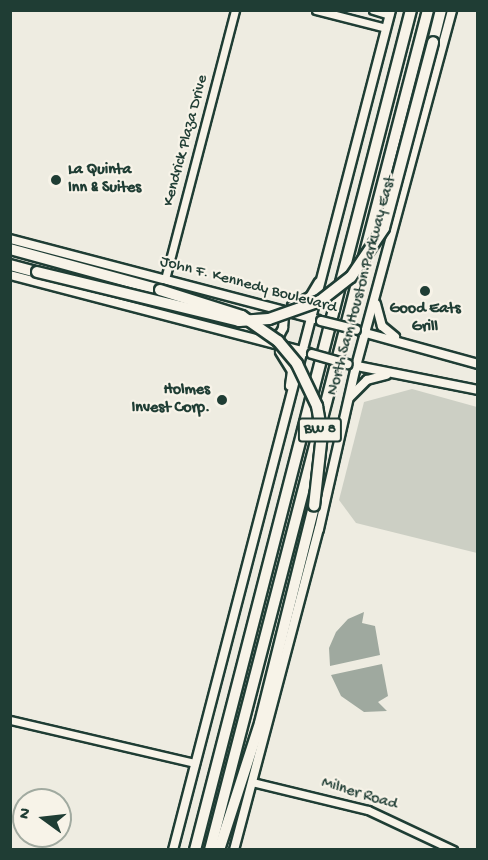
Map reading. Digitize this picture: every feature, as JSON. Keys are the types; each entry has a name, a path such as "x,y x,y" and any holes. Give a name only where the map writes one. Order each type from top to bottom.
{"highway":[{"name":"North Sam Houston Parkway East","path":"195,849 411,10"},
{"name":"North Sam Houston Parkway East","path":"210,849 428,10"},
{"path":"10,265 239,321 269,319 320,301 351,277 384,228 441,10"},
{"path":"10,249 160,290 242,316 278,341 297,364 310,388 322,434 315,506 260,723 219,849"}],"main road":[{"name":"North Sam Houston Parkway East","path":"234,849 319,529 347,402 352,365 367,333 452,10"},
{"path":"173,849 280,439 317,320 325,273 390,13"},
{"name":"John F. Kennedy Boulevard","path":"10,239 403,342 477,364"},
{"path":"216,329 274,338 280,334 284,321 277,310 310,297 325,273"},
{"path":"10,275 352,365 477,390"},
{"path":"376,297 382,326 403,342"},
{"path":"268,342 283,355 292,371 280,439"},
{"path":"347,402 367,380 390,374"}],"street":[{"name":"Kendrick Plaza Drive","path":"165,279 235,10"},
{"path":"316,10 386,28"},
{"path":"373,10 390,13"},
{"path":"10,720 195,763"},
{"name":"Milner Road","path":"252,782 368,810 453,849"}],"shaded area":[{"path":"412,389 477,407 477,553 356,523 339,500 364,402"},
{"path":"364,612 362,623 375,626 380,655 330,666 329,648 336,632 348,619"},
{"path":"382,664 388,696 378,702 387,711 364,712 341,696 331,675"}],"place":[{"name":"La Quinta Inn & Suites","path":"56,180"},
{"name":"Good Eats Grill","path":"425,291"},
{"name":"Holmes Invest Corp.","path":"222,400"}]}
